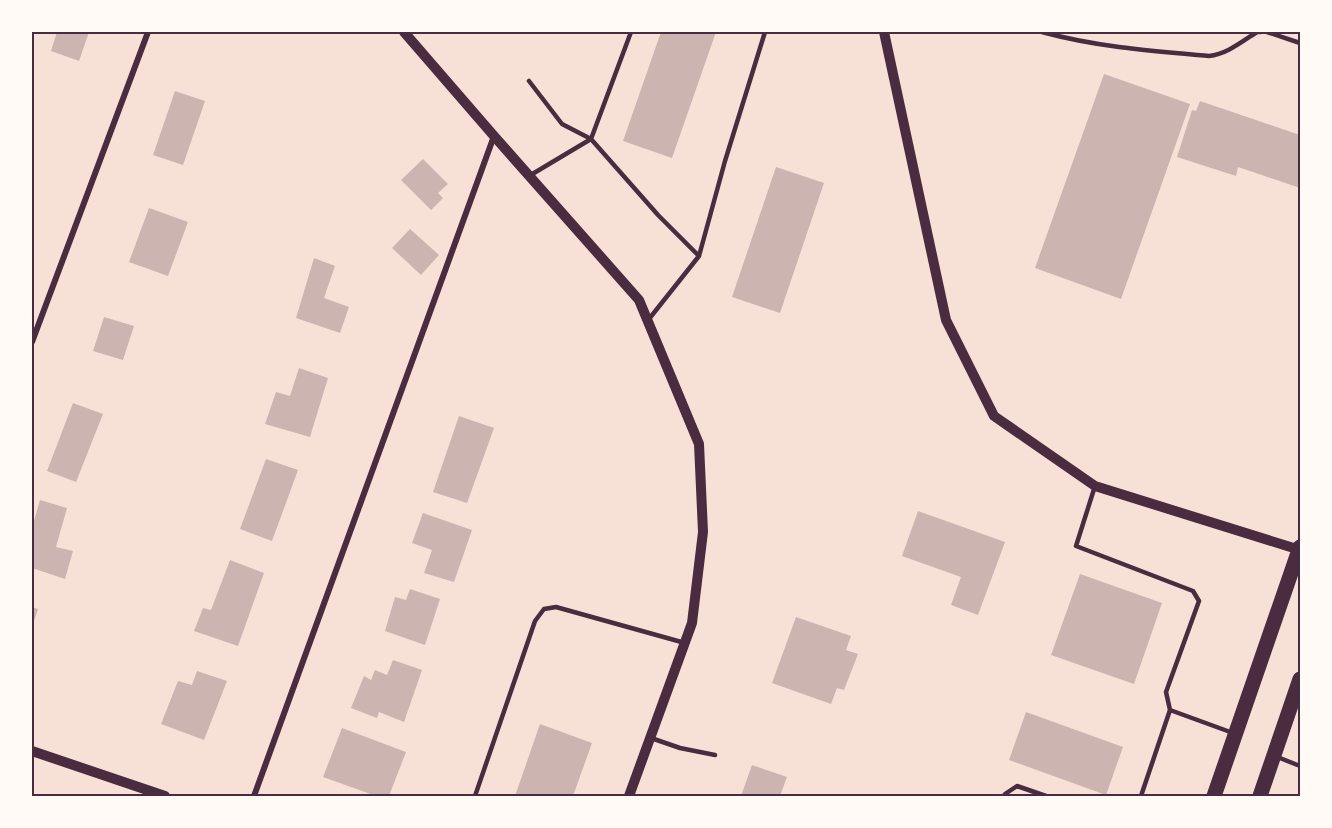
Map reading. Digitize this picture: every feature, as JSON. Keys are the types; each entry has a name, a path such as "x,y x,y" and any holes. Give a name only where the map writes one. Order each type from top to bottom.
{"main road":[{"path":"1214,796 1300,549"},
{"path":"1260,796 1300,679"}],"street":[{"path":"32,342 148,32"},
{"path":"404,32 639,300 699,444 703,532 692,623 629,796"},
{"path":"884,32 946,320 994,416 1095,486 1300,549"},
{"path":"255,796 494,136"},
{"path":"32,751 165,796"}],"lane":[{"path":"529,176 591,139 631,32"},
{"path":"647,321 699,256 725,161 765,32"},
{"path":"1042,32 1105,46 1209,56 1226,52 1257,32 1261,32"},
{"path":"1267,32 1300,43"},
{"path":"529,81 562,124 591,139 658,215 699,256"},
{"path":"1095,486 1076,546 1193,591 1199,601 1166,692 1170,710 1141,796"},
{"path":"475,796 535,621 544,609 556,607 685,643"},
{"path":"1170,710 1236,735"},
{"path":"650,738 680,748 715,754"},
{"path":"1274,756 1300,766"},
{"path":"1004,796 1017,786 1046,796"}],"building":[{"path":"57,32 89,32 79,61 51,51"},
{"path":"661,32 716,32 672,158 623,141"},
{"path":"1104,74 1190,104 1121,299 1035,268"},
{"path":"175,91 205,101 183,165 153,155"},
{"path":"1200,101 1300,135 1300,188 1238,167 1236,176 1177,157 1192,110 1196,111"},
{"path":"423,159 448,184 438,193 443,198 431,210 401,180"},
{"path":"776,167 824,183 780,313 732,297"},
{"path":"149,208 188,222 168,276 129,262"},
{"path":"410,229 439,255 421,275 392,248"},
{"path":"314,258 335,266 324,298 349,307 340,333 296,318"},
{"path":"104,317 134,326 123,360 93,351"},
{"path":"299,368 328,378 310,437 265,424 276,392 290,396"},
{"path":"73,403 103,414 76,482 47,471"},
{"path":"459,416 494,428 467,503 433,492"},
{"path":"266,459 298,470 272,541 240,529"},
{"path":"40,500 67,508 56,547 73,551 65,579 32,568 32,528"},
{"path":"918,511 1005,542 978,615 951,605 961,577 902,556"},
{"path":"423,513 472,530 454,582 424,573 432,550 412,543"},
{"path":"230,560 264,573 238,646 194,631 203,608 211,610"},
{"path":"1080,574 1162,603 1134,684 1051,655"},
{"path":"410,589 440,599 425,645 385,631 395,597 406,600"},
{"path":"32,607 38,609 32,627"},
{"path":"796,617 851,636 846,650 858,654 844,690 837,688 831,704 772,683"},
{"path":"393,660 422,670 404,722 379,712 377,718 351,708 364,676 371,680 375,670 387,675"},
{"path":"197,671 227,681 204,740 161,724 178,681 192,685"},
{"path":"1026,712 1123,747 1106,795 1009,760"},
{"path":"540,724 592,743 573,796 515,796"},
{"path":"342,728 406,752 389,796 376,796 323,777"},
{"path":"752,765 787,777 780,796 741,796"}]}
